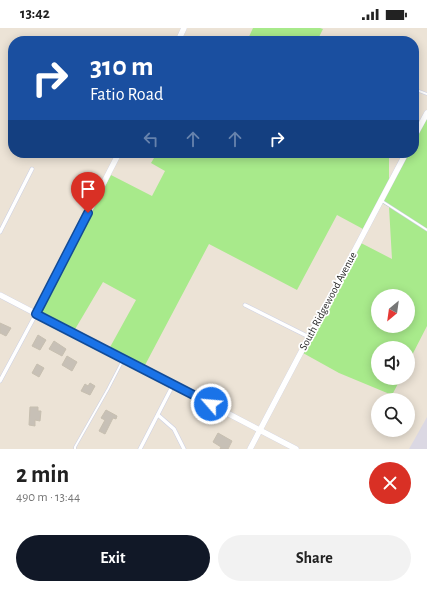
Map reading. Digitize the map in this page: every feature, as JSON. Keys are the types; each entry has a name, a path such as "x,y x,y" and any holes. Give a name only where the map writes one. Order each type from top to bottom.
{"street":[{"path":"419,128 427,113"},
{"path":"0,381 116,158"},
{"name":"South Ridgewood Avenue","path":"250,449 403,158"},
{"path":"0,232 32,169"},
{"path":"0,295 296,449"},
{"path":"245,304 309,337"},
{"path":"140,449 173,385"},
{"path":"158,415 174,429 184,449"}],"lane":[{"path":"381,200 427,230"},
{"path":"75,449 108,390 123,359"}],"shaded area":[{"path":"427,417 427,449 409,449"}],"green space":[{"path":"253,28 323,29 320,36 249,36"},
{"path":"427,117 427,326 415,349 415,341 371,341 371,385 397,385 393,393 387,393 339,373 303,353 361,243 392,259 389,207 382,203 405,158 419,158 419,132"},
{"path":"154,158 389,158 389,181 363,229 337,215 297,290 209,244 144,367 109,349 136,300 103,282 74,331 40,313 111,175 152,196 165,171 151,163"}],"building":[{"path":"0,323 11,328 6,336 0,333"},
{"path":"38,335 46,340 40,350 32,346"},
{"path":"54,341 66,349 62,356 49,349"},
{"path":"67,356 77,362 72,371 62,365"},
{"path":"37,364 44,368 39,377 32,373"},
{"path":"90,383 95,386 90,395 81,391 85,384 88,386"},
{"path":"30,407 38,407 38,411 41,411 40,421 35,420 35,426 29,425"},
{"path":"106,410 117,416 116,419 113,418 105,434 99,431 105,420 101,418"},
{"path":"218,433 232,441 228,449 220,449 221,447 213,442"}],"route":[{"path":"88,213 36,314 211,404"}]}
